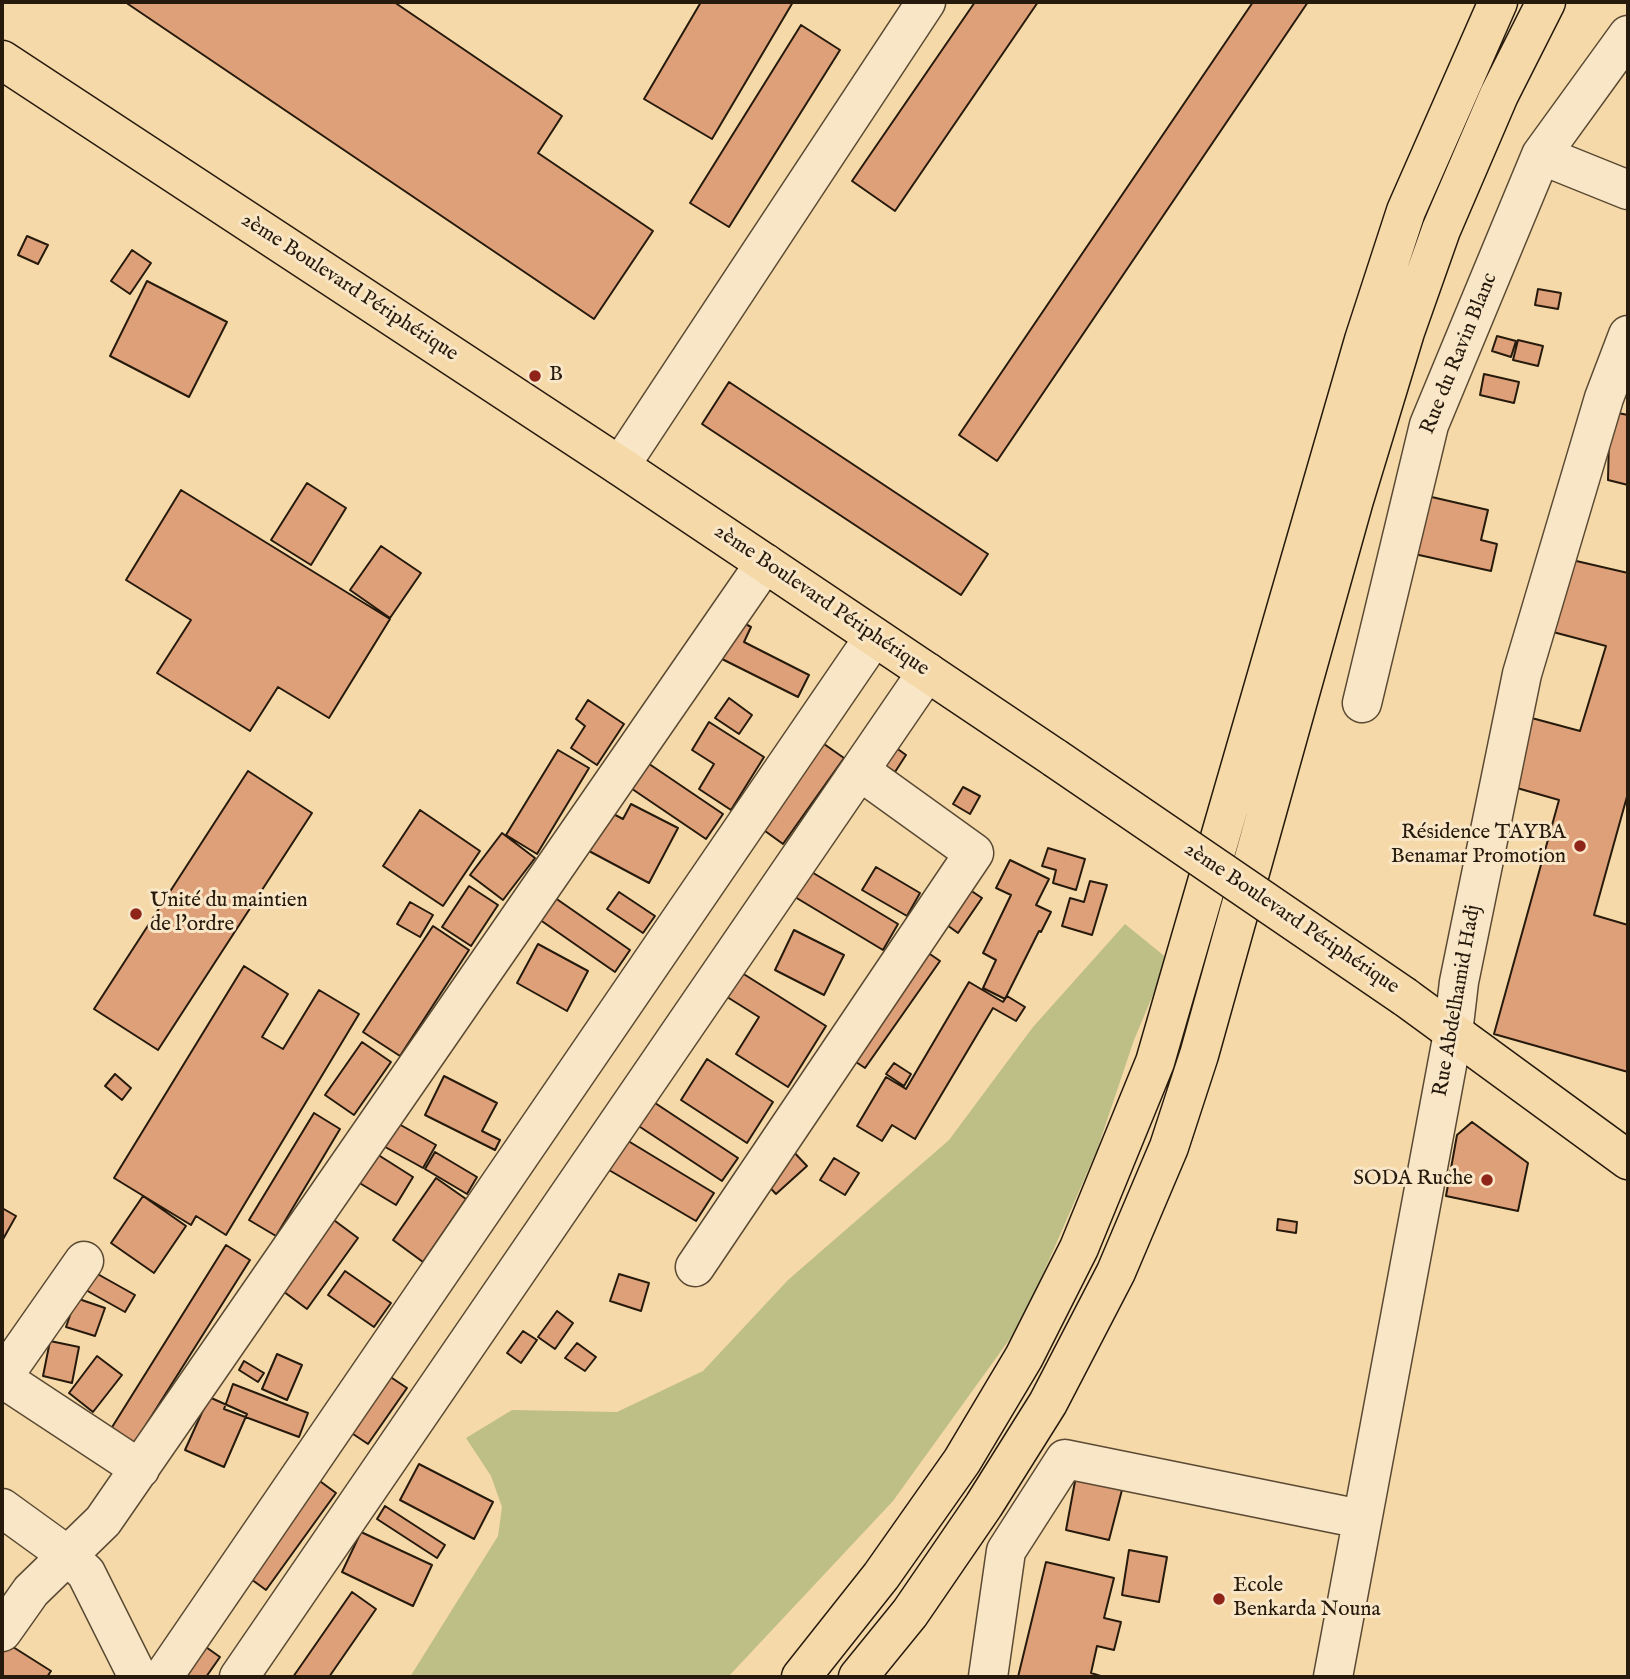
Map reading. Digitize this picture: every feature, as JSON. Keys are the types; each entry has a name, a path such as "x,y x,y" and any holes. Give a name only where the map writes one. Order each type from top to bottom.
{"main road":[{"path":"801,1677 881,1576 962,1461 1024,1357 1079,1248 1155,1062 1364,340 1406,211 1498,2"},
{"path":"858,1677 910,1613 984,1505 1048,1403 1116,1272 1169,1147 1199,1055 1354,500 1405,332 1441,230 1499,95 1546,2"},
{"name":"2ème Boulevard Périphérique","path":"2,60 620,466 1055,758 1405,997 1628,1160"}],"street":[{"path":"620,466 926,2"},
{"name":"Rue du Ravin Blanc","path":"1362,704 1429,425 1541,155 1628,35"},
{"path":"1541,155 1628,190"},
{"name":"Rue Abdelhamid Hadj","path":"1333,1677 1453,1033 1471,920 1522,674 1604,398 1628,335"},
{"path":"2,1632 31,1591 103,1521 765,563"},
{"path":"163,1677 874,637"},
{"path":"239,1677 927,672"},
{"path":"695,1267 975,853 860,771"},
{"path":"84,1261 2,1378 140,1469"},
{"path":"988,1677 1006,1551 1065,1458 1361,1519"},
{"path":"2,1508 67,1555 93,1583 138,1677"}],"green space":[{"path":"1125,924 1168,959 1134,1040 1097,1150 1022,1322 893,1501 728,1677 410,1677 498,1536 502,1507 491,1476 466,1438 512,1410 617,1412 703,1371 788,1280 949,1140 1033,1027"}],"building":[{"path":"125,2 394,2 562,116 538,153 653,231 594,319"},
{"path":"701,2 793,2 712,139 644,99"},
{"path":"975,2 1038,2 895,211 852,181"},
{"path":"1253,2 1308,2 997,461 959,435"},
{"path":"801,25 840,50 729,227 690,203"},
{"path":"27,236 48,245 38,264 18,255"},
{"path":"132,250 151,263 130,294 111,281"},
{"path":"147,281 227,322 189,397 110,356"},
{"path":"1538,289 1561,293 1558,309 1535,305"},
{"path":"1497,336 1516,341 1511,357 1492,351"},
{"path":"1518,340 1543,346 1538,366 1513,360"},
{"path":"1484,374 1519,382 1514,403 1480,395"},
{"path":"729,382 988,554 961,595 702,424"},
{"path":"1618,413 1628,415 1628,485 1608,480 1609,438"},
{"path":"307,483 346,508 311,565 271,540"},
{"path":"181,490 390,619 329,718 278,687 250,731 157,673 191,620 126,580"},
{"path":"1423,495 1488,510 1481,540 1497,544 1491,571 1410,553"},
{"path":"381,546 421,573 390,618 350,590"},
{"name":"Résidence TAYBA Benamar Promotion","path":"1572,560 1628,573 1628,793 1594,915 1628,925 1628,1072 1494,1034 1559,800 1510,786 1528,717 1580,731 1606,646 1553,632"},
{"path":"729,615 751,627 744,642 809,675 798,697 710,653"},
{"path":"729,698 752,715 739,734 715,718"},
{"path":"588,700 624,724 597,765 571,748 585,726 576,719"},
{"path":"709,722 764,757 731,810 699,789 714,764 692,750"},
{"path":"814,737 844,758 783,844 754,823"},
{"path":"891,744 906,755 895,772 878,761"},
{"path":"558,750 589,768 537,854 506,835"},
{"path":"630,751 723,814 706,839 613,776"},
{"path":"248,771 312,813 158,1050 94,1009"},
{"path":"963,787 980,796 970,814 953,804"},
{"path":"594,804 623,819 631,804 678,828 649,883 574,843"},
{"path":"420,810 480,851 443,906 383,866"},
{"path":"502,833 535,858 503,900 470,875"},
{"path":"1048,848 1085,859 1076,890 1053,883 1056,870 1042,866"},
{"path":"1010,860 1049,879 1036,905 1051,912 1005,999 983,988 996,960 983,953 1011,895 996,888"},
{"path":"800,865 898,924 883,950 785,891"},
{"path":"876,867 920,893 907,916 862,890"},
{"path":"1090,881 1107,885 1092,935 1062,926 1070,898 1084,902"},
{"path":"469,886 498,905 471,946 442,927"},
{"path":"538,886 630,950 615,972 523,908"},
{"path":"970,890 982,898 958,933 947,925"},
{"path":"619,892 655,916 643,933 607,909"},
{"path":"410,902 433,915 420,937 397,924"},
{"path":"433,926 469,950 400,1056 363,1032"},
{"path":"794,930 844,955 824,995 775,970"},
{"path":"914,943 940,961 865,1068 838,1050"},
{"path":"538,944 588,971 567,1011 517,983"},
{"path":"244,966 288,994 262,1037 283,1049 319,990 359,1014 226,1235 196,1216 191,1225 114,1178"},
{"path":"731,966 826,1026 788,1087 736,1054 759,1017 716,990"},
{"path":"969,982 1003,1002 1007,996 1025,1007 1016,1021 993,1008 915,1139 892,1125 882,1141 857,1126 886,1077 906,1089"},
{"path":"362,1042 391,1062 354,1115 325,1095"},
{"path":"707,1059 773,1102 747,1143 681,1100"},
{"path":"894,1063 911,1074 904,1086 886,1074"},
{"path":"115,1074 131,1088 122,1100 105,1086"},
{"path":"444,1076 497,1103 482,1131 500,1140 495,1150 425,1115"},
{"path":"643,1095 738,1158 722,1181 628,1119"},
{"path":"314,1113 340,1129 276,1236 249,1220"},
{"path":"383,1115 436,1145 423,1168 369,1138"},
{"name":"SODA Ruche","path":"1472,1122 1528,1163 1518,1211 1446,1196 1457,1135"},
{"path":"615,1133 714,1193 696,1221 597,1163"},
{"path":"361,1144 413,1177 396,1205 343,1173"},
{"path":"789,1147 807,1166 776,1194 758,1175"},
{"path":"435,1152 477,1177 467,1194 425,1169"},
{"path":"834,1158 859,1173 845,1195 820,1180"},
{"path":"436,1178 466,1199 423,1262 393,1240"},
{"path":"143,1196 186,1226 154,1273 111,1243"},
{"path":"2,1208 16,1216 2,1241"},
{"path":"319,1209 358,1238 307,1309 268,1280"},
{"path":"1278,1219 1297,1222 1296,1233 1277,1230"},
{"path":"226,1245 250,1260 132,1447 109,1432"},
{"path":"345,1271 391,1303 374,1327 328,1295"},
{"path":"94,1272 135,1295 125,1312 84,1289"},
{"path":"619,1274 649,1283 641,1311 610,1301"},
{"path":"76,1298 105,1308 95,1336 66,1327"},
{"path":"557,1311 573,1323 555,1349 538,1337"},
{"path":"523,1331 537,1340 521,1363 507,1353"},
{"path":"50,1341 79,1347 72,1383 43,1376"},
{"path":"577,1343 596,1357 585,1371 565,1358"},
{"path":"277,1354 302,1365 287,1400 262,1389"},
{"path":"97,1356 122,1375 93,1412 69,1393"},
{"path":"244,1361 264,1373 258,1382 239,1370"},
{"path":"383,1372 407,1388 368,1444 344,1428"},
{"path":"233,1384 308,1413 299,1437 224,1409"},
{"path":"209,1397 247,1414 224,1467 185,1450"},
{"path":"419,1464 493,1502 474,1539 400,1500"},
{"path":"313,1476 336,1493 266,1590 244,1574"},
{"path":"1076,1476 1123,1486 1109,1540 1066,1530"},
{"path":"385,1506 445,1545 437,1558 377,1519"},
{"path":"361,1532 432,1565 413,1606 342,1572"},
{"path":"1129,1550 1167,1557 1159,1602 1122,1595"},
{"path":"1046,1562 1114,1578 1104,1618 1121,1622 1114,1650 1097,1646 1091,1673 1104,1677 1018,1677"},
{"path":"352,1592 376,1609 329,1677 293,1677"},
{"path":"2,1640 51,1671 47,1677 2,1677"},
{"path":"196,1640 220,1657 206,1677 170,1677"}],"place":[{"name":"B","path":"535,376"},
{"name":"Résidence TAYBA Benamar Promotion","path":"1580,846"},
{"name":"Unité du maintien de l'ordre","path":"136,914"},
{"name":"SODA Ruche","path":"1487,1180"},
{"name":"Ecole Benkarda Nouna","path":"1219,1599"}]}
